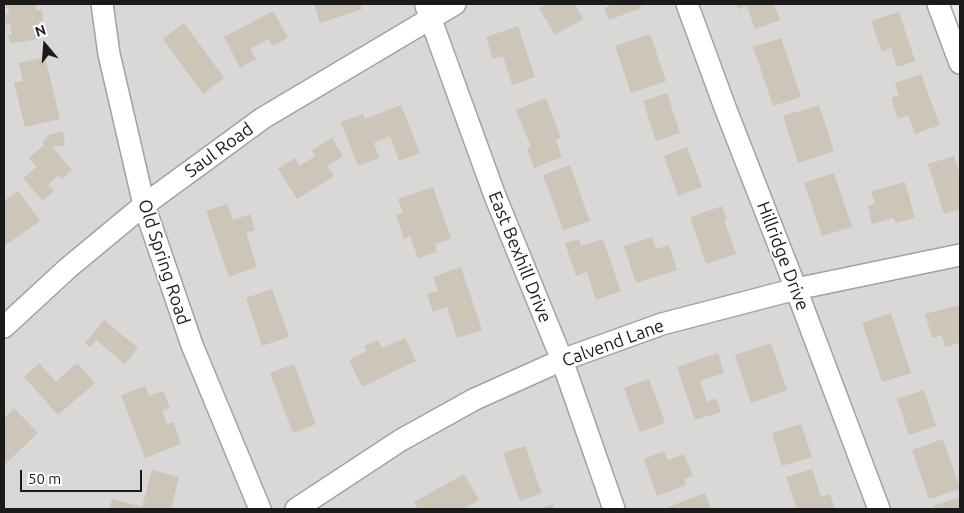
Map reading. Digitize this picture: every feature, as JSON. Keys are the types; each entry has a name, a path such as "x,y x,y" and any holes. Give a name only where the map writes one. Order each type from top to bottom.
{"street":[{"name":"Old Spring Road","path":"102,4 109,54 144,205 192,345 260,509"},
{"name":"Saul Road","path":"4,327 68,268 144,205 263,118 428,11 455,4"},
{"name":"Hillridge Drive","path":"687,4 879,509"},
{"path":"938,4 960,63"},
{"name":"East Bexhill Drive","path":"428,11 494,196 562,360 614,509"},
{"name":"Calvend Lane","path":"296,509 401,440 475,399 562,360 662,324 796,289 960,254"}],"shaded area":[{"path":"4,4 938,4 960,63 960,509 4,509"}],"building":[{"path":"6,4 36,4 37,11 42,10 43,21 39,21 41,39 10,43 8,35 12,35 10,24 6,25 5,15 9,14"},
{"path":"314,4 360,4 362,9 320,23"},
{"path":"547,4 575,4 583,19 555,35 539,8"},
{"path":"611,4 640,4 641,8 609,20 604,8"},
{"path":"736,4 774,4 780,20 755,29 747,6 738,9"},
{"path":"273,11 288,38 272,46 269,39 250,49 256,59 240,68 224,37"},
{"path":"899,12 915,61 897,67 891,48 882,52 871,21"},
{"path":"184,23 224,78 203,94 163,39"},
{"path":"518,26 535,77 512,85 503,56 493,59 486,37"},
{"path":"650,34 666,81 631,93 615,46"},
{"path":"781,38 801,97 773,106 753,47"},
{"path":"45,57 60,119 25,127 14,83 23,81 19,63"},
{"path":"921,74 940,125 915,134 908,115 898,119 891,98 899,95 895,83"},
{"path":"667,93 680,133 656,141 643,101"},
{"path":"546,98 561,138 556,140 562,157 534,168 527,148 531,147 516,110"},
{"path":"401,105 420,153 399,161 390,136 374,143 379,158 358,166 341,122 363,114 365,119"},
{"path":"819,105 834,151 798,163 783,116"},
{"path":"63,131 65,145 52,147 72,170 62,179 59,175 48,185 54,191 43,201 23,178 37,167 29,158 43,146 44,140 49,135"},
{"path":"332,138 343,156 327,166 334,176 297,199 278,169 295,158 300,166 315,156 312,150"},
{"path":"687,147 702,187 678,196 664,156"},
{"path":"954,156 960,176 960,209 944,214 928,164"},
{"path":"570,165 590,221 563,230 543,175"},
{"path":"834,173 852,227 822,236 804,183"},
{"path":"905,182 915,218 895,223 894,218 872,224 868,206 875,204 871,191"},
{"path":"433,187 451,239 435,244 437,252 418,258 410,236 404,239 396,215 403,213 398,199"},
{"path":"18,191 40,221 4,246 4,201"},
{"path":"227,204 233,220 250,214 255,230 246,233 257,267 229,277 206,211"},
{"path":"722,206 727,219 724,220 736,254 706,264 690,217"},
{"path":"652,237 656,249 669,245 677,270 636,283 624,246"},
{"path":"579,239 581,246 603,239 621,291 596,300 587,272 576,276 565,243"},
{"path":"461,267 482,330 457,338 447,307 433,312 427,294 438,291 433,277"},
{"path":"272,289 289,337 262,346 246,298"},
{"path":"960,305 960,343 945,347 942,335 932,338 925,314"},
{"path":"891,313 911,373 882,382 862,323"},
{"path":"104,320 138,348 125,364 96,340 90,347 85,343"},
{"path":"405,338 416,361 362,387 349,360 367,351 364,346 378,340 382,348"},
{"path":"771,343 787,390 751,403 735,355"},
{"path":"718,353 724,373 700,381 707,402 716,398 721,412 695,420 677,367"},
{"path":"39,363 56,382 77,363 95,383 58,415 24,377"},
{"path":"294,364 316,424 293,433 270,373"},
{"path":"649,379 665,423 640,432 624,388"},
{"path":"145,386 149,396 163,391 170,408 162,411 167,424 173,422 181,444 145,458 121,395"},
{"path":"924,390 936,426 909,435 897,399"},
{"path":"14,408 38,433 4,465 4,418"},
{"path":"801,424 812,457 782,466 772,433"},
{"path":"943,439 960,489 929,499 912,450"},
{"path":"525,446 542,493 520,501 503,453"},
{"path":"664,451 668,460 684,454 693,476 684,479 686,485 657,496 644,459"},
{"path":"812,469 821,497 830,494 835,509 797,509 786,477"},
{"path":"152,470 179,477 171,509 109,509 112,499 142,507"},
{"path":"464,474 479,500 463,509 418,509 414,502"},
{"path":"705,493 711,509 668,509 668,507"},
{"path":"960,497 960,509 934,509 933,506"},
{"path":"553,504 554,509 537,509"}]}
